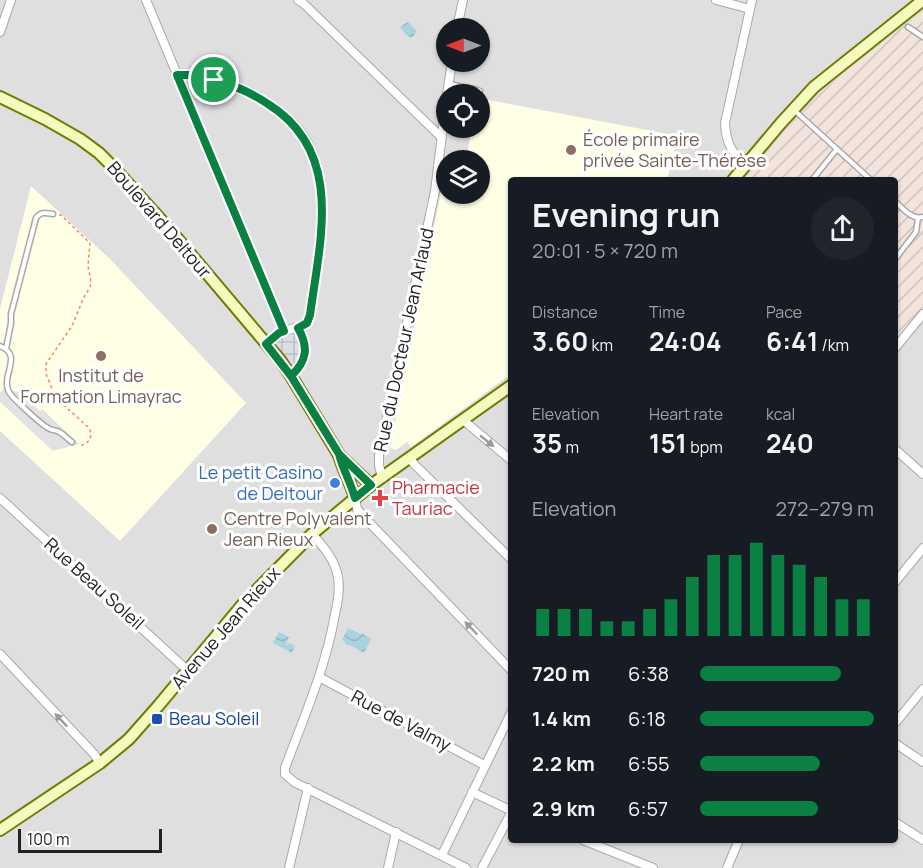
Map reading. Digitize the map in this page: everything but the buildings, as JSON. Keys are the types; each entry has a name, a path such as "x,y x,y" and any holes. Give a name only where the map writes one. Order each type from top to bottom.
{"main road":[{"path":"735,177 814,87 923,0"},
{"name":"Boulevard Deltour","path":"0,97 65,130 99,153 114,168 171,231 266,344 291,376 339,454 371,485"},
{"name":"Avenue Jean Rieux","path":"0,830 100,763 129,739 243,604 312,534 371,485 508,388"},
{"name":"Boulevard Deltour","path":"339,454 355,498"}],"street":[{"path":"0,32 11,0"},
{"path":"146,0 284,331"},
{"path":"459,18 463,0"},
{"path":"716,0 750,9"},
{"path":"745,165 730,148 725,123 752,0"},
{"path":"302,1 436,132"},
{"name":"Rue du Docteur Jean Arlaud","path":"449,84 451,72"},
{"path":"177,75 195,75 235,85 255,95 277,109 300,131 315,162 320,182 322,209 310,315 307,323 279,333 266,344"},
{"name":"Rue du Docteur Jean Arlaud","path":"382,478 379,455 435,190 441,138"},
{"path":"898,345 923,314"},
{"path":"291,376 304,361 304,341 298,328"},
{"path":"463,420 508,458"},
{"path":"898,452 923,474"},
{"path":"410,458 508,556"},
{"name":"Rue Beau Soleil","path":"0,498 188,670"},
{"path":"355,498 357,509 364,517 508,667"},
{"path":"312,534 327,551 335,566 339,582 337,603 333,626 318,677 284,771 286,777 466,868"},
{"path":"898,579 922,551"},
{"path":"0,654 100,763"},
{"name":"Rue de Valmy","path":"318,677 484,765"},
{"path":"898,720 923,689"},
{"path":"442,855 508,719"},
{"path":"898,745 923,762"},
{"path":"289,868 308,788"},
{"path":"472,792 508,809"},
{"path":"482,868 508,819"},
{"path":"898,824 923,840"},
{"path":"388,868 396,832"},
{"path":"591,843 653,868"},
{"path":"727,868 738,843"}],"lane":[{"path":"908,27 923,37"},
{"path":"793,109 868,177"},
{"path":"814,177 837,149"},
{"path":"898,204 909,215 921,217 916,232 898,255"},
{"path":"6,348 11,314 36,218 43,212 53,214"},
{"path":"0,346 6,348 12,360 7,378 7,387 11,395 49,429 59,431 72,442"}],"path":[{"path":"53,214 61,215 90,243 88,266 90,287 72,326 46,364 46,374 56,398 92,433 84,445 79,446 72,442"}],"shaded area":[{"path":"0,0 923,0 923,868 0,868"},
{"path":"923,11 923,307 898,337 898,177 747,177 785,131 823,91"},
{"path":"490,100 678,136 668,177 508,177 508,376 411,447 407,442 396,450 390,448 417,316 415,315 439,204 490,204 490,150 468,150 470,138 490,138"},
{"name":"Institut de Formation Limayrac","path":"31,186 110,259 246,403 120,541 0,431 0,309"},
{"path":"298,328 305,352 291,376 266,344"},
{"path":"3,389 19,392 40,411 42,409 79,444 53,451 0,402 0,393"}],"water":[{"path":"408,22 417,31 412,38 406,35 400,27"},
{"path":"348,628 371,639 364,653 345,644 342,640"},
{"path":"279,632 289,637 286,644 295,646 292,653 273,643"}],"place":[{"name":"École primaire privée Sainte-Thérèse","path":"571,150"},
{"name":"Institut de Formation Limayrac","path":"101,356"},
{"name":"Le petit Casino de Deltour","path":"335,483"},
{"name":"Pharmacie Tauriac","path":"380,498"},
{"name":"Centre Polyvalent Jean Rieux","path":"212,529"},
{"name":"Beau Soleil","path":"157,719"}],"route":[{"path":"214,80 195,75 177,75 284,331 266,344 291,376 315,413 339,454 371,485 355,498 339,454 291,376 304,361 304,341 298,328 307,323 310,315 320,236 322,209 320,182 315,162 300,131 277,109 235,85 214,80"}]}
